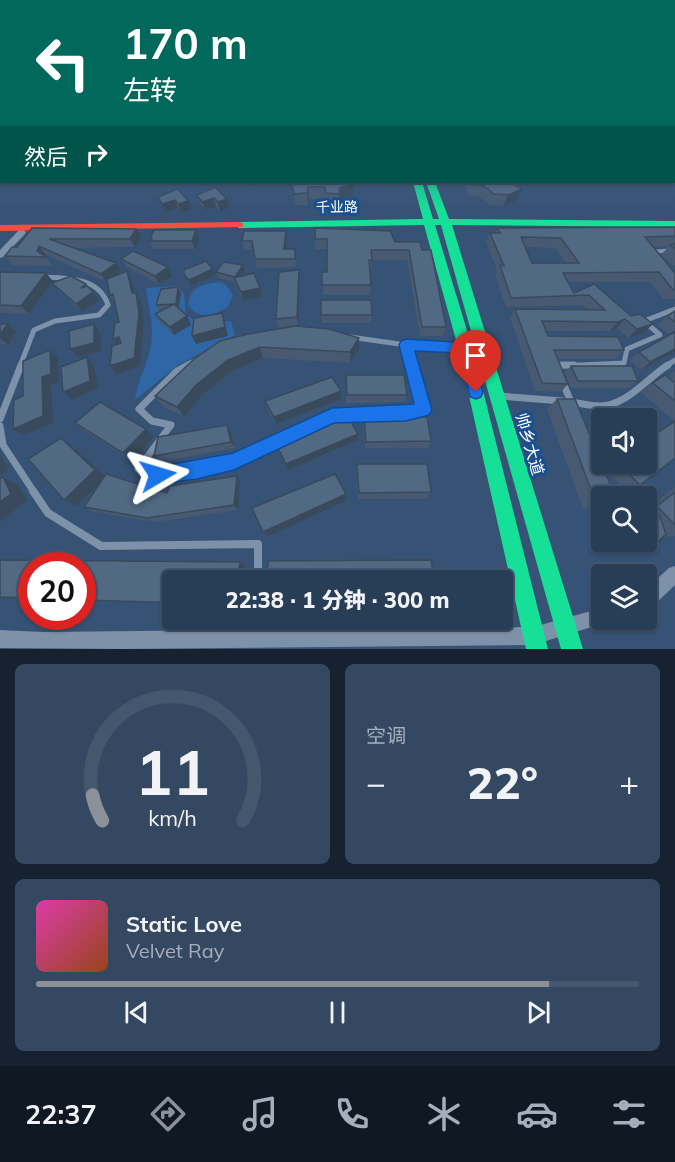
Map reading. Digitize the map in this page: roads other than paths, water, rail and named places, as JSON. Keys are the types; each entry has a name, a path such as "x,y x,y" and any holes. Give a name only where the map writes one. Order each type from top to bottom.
{"main road":[{"path":"417,183 465,348 535,642"},
{"name":"帅乡大道","path":"430,183 447,225 572,649"},
{"name":"千业路","path":"0,230 22,232 675,224"},
{"name":"千业路","path":"447,225 675,229"},
{"name":"千业路","path":"0,230 429,226"}],"street":[{"path":"0,255 22,232"},
{"path":"657,591 675,574"},
{"path":"0,639 41,645 258,639 535,642 565,627 591,619"}],"lane":[{"path":"654,258 650,251 675,250"},
{"path":"0,418 34,330 55,321 99,315 108,305 108,298 100,290 82,281 35,276"},
{"path":"571,402 557,371 559,365 624,363 627,349 660,335 644,321 675,309"},
{"path":"338,334 406,345 465,348"},
{"path":"197,359 177,371 139,409 152,421 171,425 138,469 158,475 197,470 234,461 332,416 406,413 424,410 406,345"},
{"path":"498,396 601,406 625,400 650,377 675,360"},
{"path":"0,426 3,445 48,513 101,546 258,544 258,570"},
{"path":"258,630 258,639"}]}
